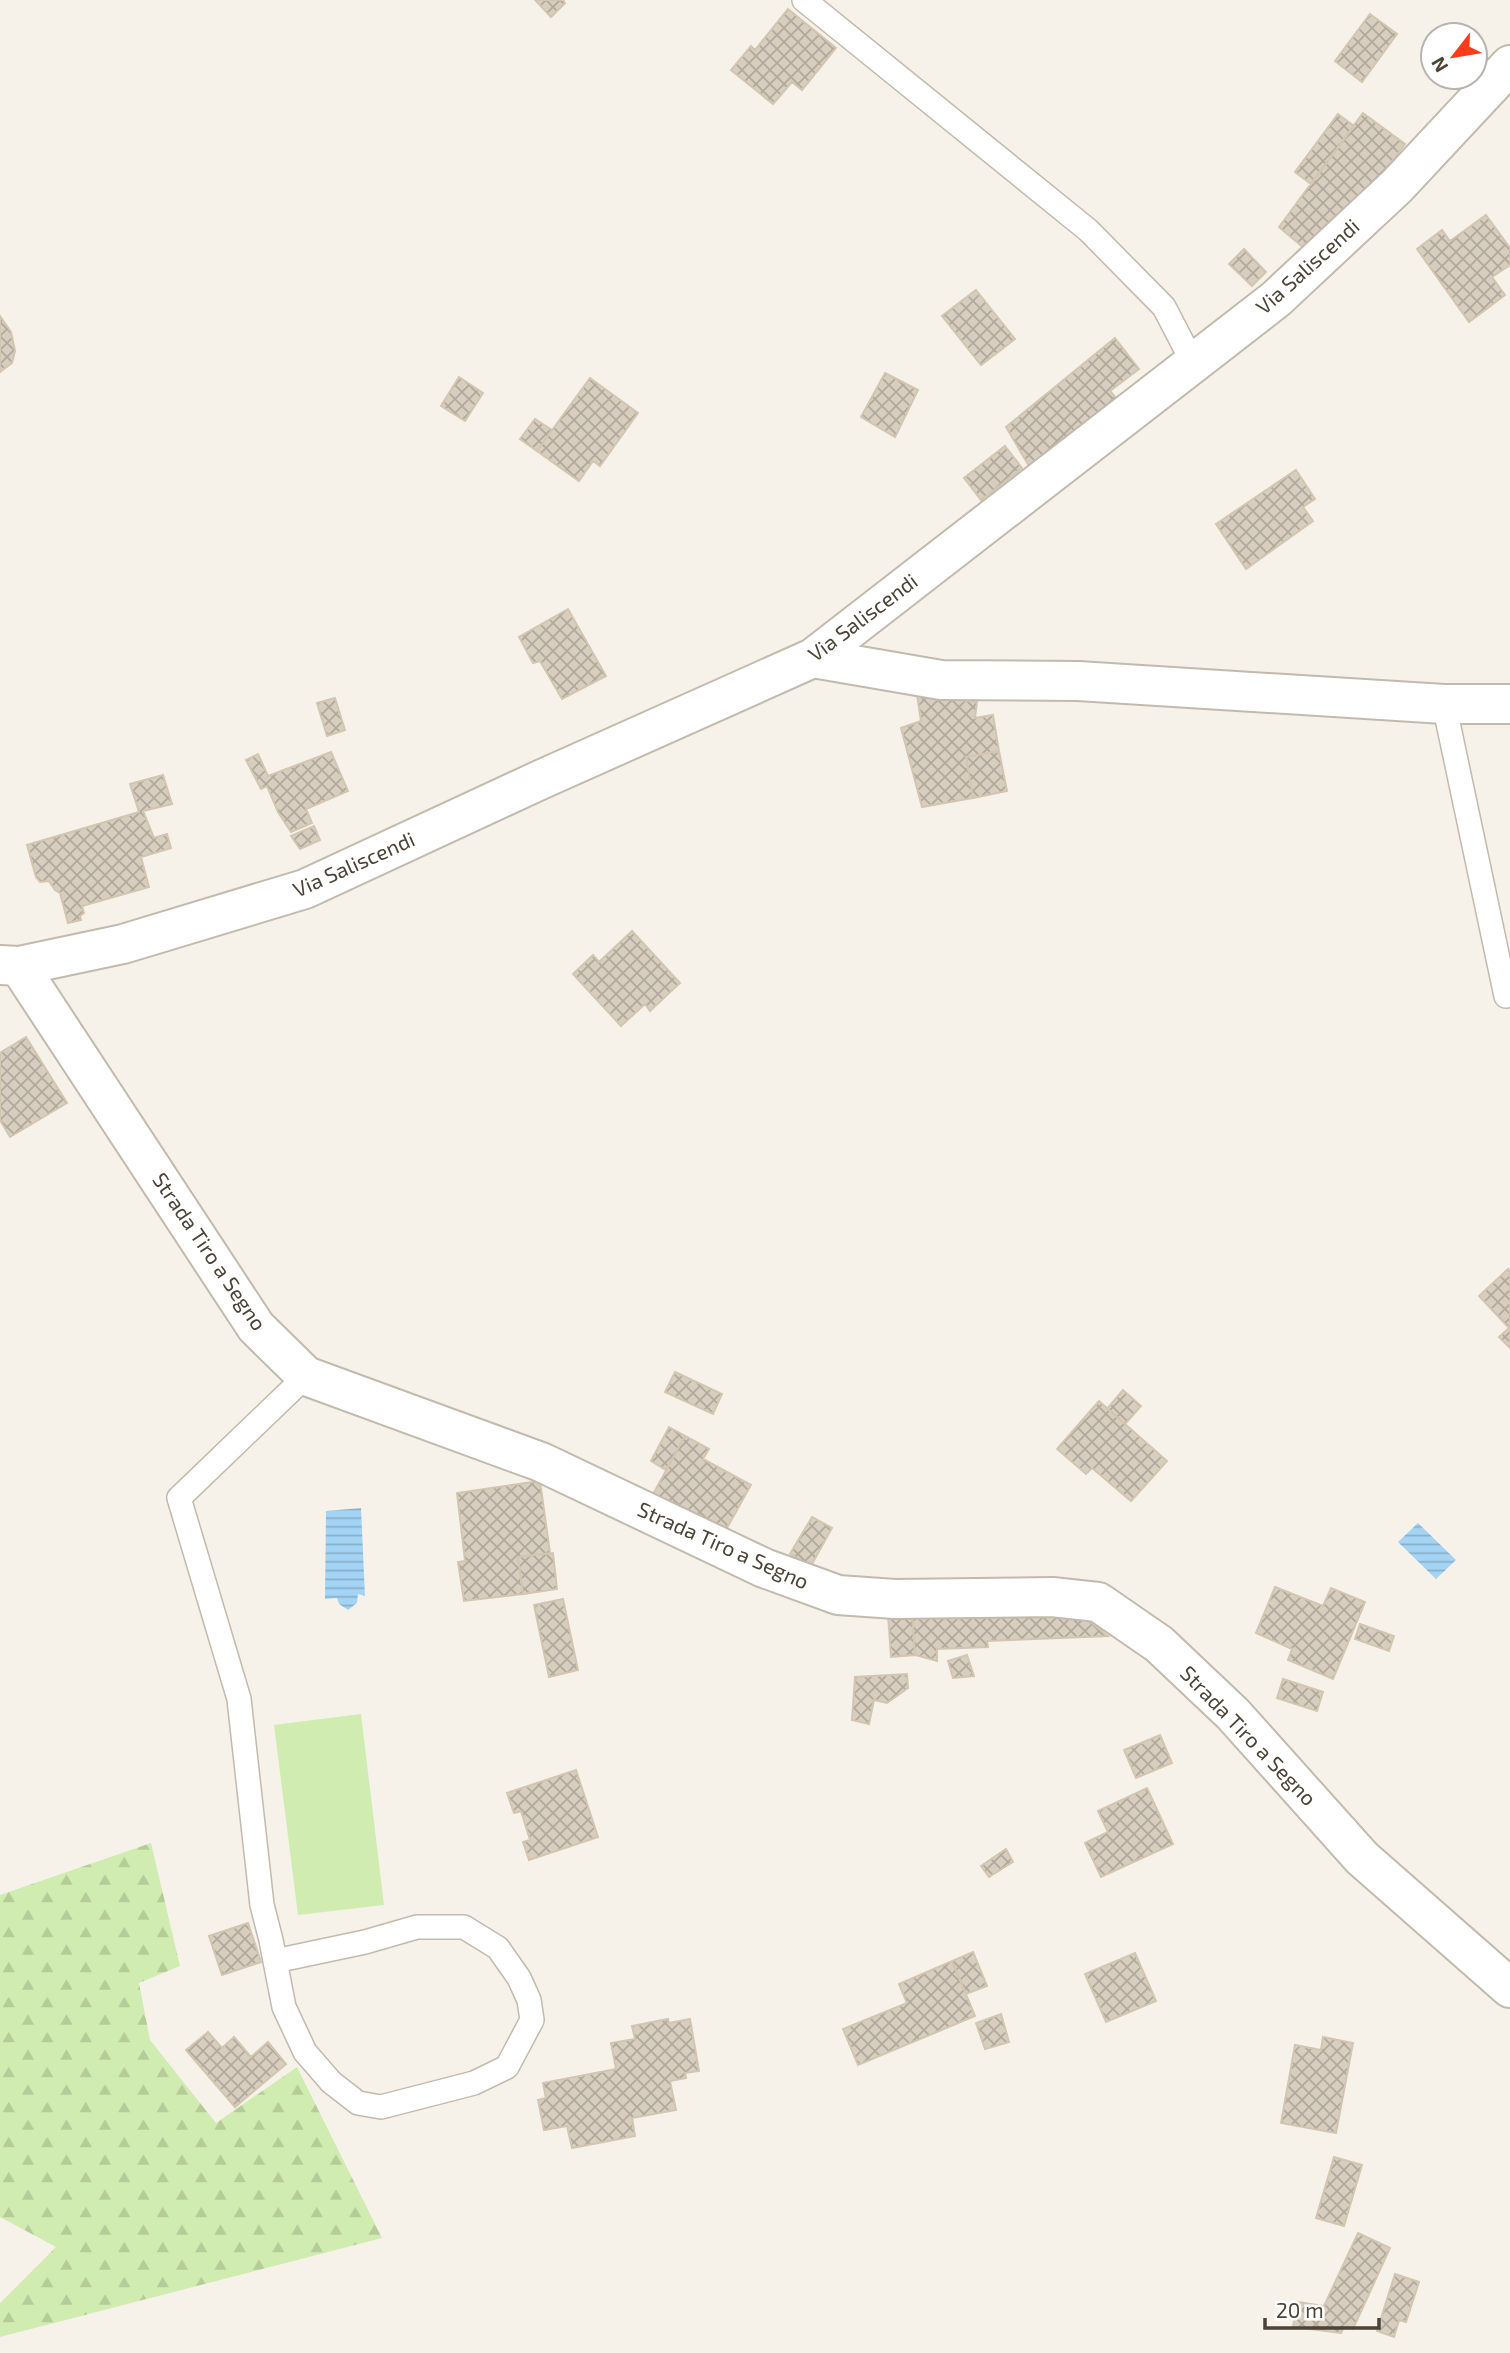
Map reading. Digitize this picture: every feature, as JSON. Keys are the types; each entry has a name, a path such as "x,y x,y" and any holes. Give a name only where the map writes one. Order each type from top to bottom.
{"street":[{"name":"Via Saliscendi","path":"10,966 123,944 305,889 813,658 1276,299 1387,195 1507,74"},
{"path":"813,658 941,680 1078,681 1444,704 1510,704"},
{"name":"Strada Tiro a Segno","path":"10,966 256,1327 306,1376 541,1462 764,1568 838,1595 895,1600 1052,1597 1098,1602 1159,1644 1233,1713 1362,1858 1510,1988"}],"lane":[{"path":"804,0 1088,230 1164,307 1193,363"},
{"path":"1444,704 1506,996"},
{"path":"275,1961 365,1942 417,1927 464,1927 498,1948 524,1989 532,2020 508,2067 474,2083 381,2107 358,2103 331,2082 305,2052 284,2007 262,1905 239,1699 179,1498 306,1376"}],"green space":[{"path":"361,1714 384,1905 298,1915 274,1725"},
{"path":"151,1843 180,1966 139,1983 150,2040 216,2123 297,2067 382,2238 0,2337 0,2303 56,2247 0,2217 0,1895"}],"water":[{"path":"361,1508 365,1596 358,1594 357,1603 348,1610 339,1604 337,1598 325,1599 326,1511"},
{"path":"1418,1523 1456,1560 1436,1579 1398,1542"}],"building":[{"path":"535,0 563,0 565,3 551,17"},
{"path":"788,9 836,48 802,90 792,82 773,104 731,70 751,46 755,50"},
{"path":"1370,14 1397,34 1362,82 1335,61"},
{"path":"1363,113 1405,144 1371,190 1305,249 1279,227"},
{"path":"1338,114 1354,126 1311,184 1295,172"},
{"path":"1486,215 1510,248 1510,265 1492,277 1505,295 1469,322 1417,249 1442,230 1450,241"},
{"path":"1244,249 1266,272 1252,286 1229,264"},
{"path":"976,290 1015,339 981,365 942,316"},
{"path":"0,316 11,332 15,351 12,363 0,372"},
{"path":"1115,338 1139,369 1110,391 1117,399 1029,466 1006,427"},
{"path":"885,373 918,390 895,437 861,417"},
{"path":"459,377 483,393 465,421 441,406"},
{"path":"590,378 638,413 600,466 593,461 579,481 537,451"},
{"path":"535,419 552,430 537,451 520,439"},
{"path":"1005,446 1022,468 981,500 964,478"},
{"path":"1296,470 1315,499 1303,507 1313,521 1246,569 1216,524"},
{"path":"568,609 606,676 562,699 540,661 533,663 519,637"},
{"path":"917,695 977,702 975,718 993,715 999,751 966,757 973,798 922,807 901,728 921,721"},
{"path":"335,698 345,730 327,736 317,703"},
{"path":"999,751 1007,791 973,798 966,757"},
{"path":"331,752 348,791 306,809 312,823 291,832 278,812 267,786 261,789 246,760 258,754 268,776"},
{"path":"163,775 172,804 143,811 154,838 167,834 171,848 141,857 149,887 82,906 84,913 80,916 81,920 68,923 60,893 49,881 40,882 36,877 27,845 139,812 130,784"},
{"path":"314,826 320,840 300,849 291,836"},
{"path":"632,931 680,983 650,1011 645,1004 621,1026 573,974 593,955 599,962"},
{"path":"26,1037 67,1103 10,1137 0,1120 0,1053"},
{"path":"1508,1269 1510,1348 1499,1337 1509,1328 1479,1296"},
{"path":"675,1372 722,1394 713,1414 665,1392"},
{"path":"1123,1390 1141,1406 1125,1424 1107,1409"},
{"path":"1099,1401 1167,1461 1131,1501 1092,1468 1086,1474 1057,1449"},
{"path":"669,1427 685,1436 666,1470 651,1461"},
{"path":"685,1436 709,1449 703,1459 751,1485 723,1535 652,1496"},
{"path":"540,1481 550,1553 518,1557 523,1594 464,1601 458,1562 465,1561 457,1493"},
{"path":"812,1517 832,1528 811,1566 790,1554"},
{"path":"553,1553 557,1589 523,1594 518,1557"},
{"path":"1275,1587 1323,1606 1331,1588 1365,1602 1333,1679 1288,1660 1292,1649 1256,1633"},
{"path":"563,1599 578,1670 549,1677 534,1605"},
{"path":"1075,1610 1108,1636 987,1641 988,1647 937,1649 937,1661 915,1655 912,1614"},
{"path":"912,1613 915,1655 891,1657 888,1615"},
{"path":"1360,1624 1394,1636 1389,1651 1355,1639"},
{"path":"967,1655 974,1676 953,1678 948,1661"},
{"path":"907,1674 908,1688 887,1703 874,1700 869,1724 852,1720 855,1677"},
{"path":"1283,1679 1323,1692 1317,1711 1277,1698"},
{"path":"1160,1735 1172,1763 1136,1778 1124,1750"},
{"path":"576,1770 598,1837 529,1860 523,1842 530,1840 521,1811 514,1813 507,1793"},
{"path":"1147,1788 1173,1844 1101,1877 1085,1843 1108,1832 1098,1811"},
{"path":"1006,1849 1013,1862 989,1877 981,1866"},
{"path":"248,1923 261,1962 222,1975 209,1936"},
{"path":"973,1952 987,1986 966,1994 952,1961"},
{"path":"1135,1953 1156,2001 1106,2022 1085,1974"},
{"path":"952,1961 975,2016 858,2065 843,2029 907,2003 899,1984"},
{"path":"1001,2014 1009,2042 985,2049 976,2023"},
{"path":"668,2019 669,2023 690,2019 699,2071 685,2073 686,2078 670,2081 676,2110 632,2118 635,2136 572,2148 567,2126 544,2130 538,2100 546,2098 543,2083 616,2069 611,2043 635,2039 632,2026"},
{"path":"208,2032 222,2048 234,2037 251,2057 268,2042 286,2064 235,2107 186,2050"},
{"path":"1323,2037 1353,2043 1336,2133 1281,2123 1295,2045 1321,2050"},
{"path":"1334,2157 1362,2165 1344,2226 1316,2218"},
{"path":"1358,2233 1390,2248 1353,2329 1345,2325 1341,2333 1293,2327 1297,2302 1324,2306"},
{"path":"1395,2274 1419,2282 1406,2322 1399,2320 1394,2337 1377,2331"}]}
